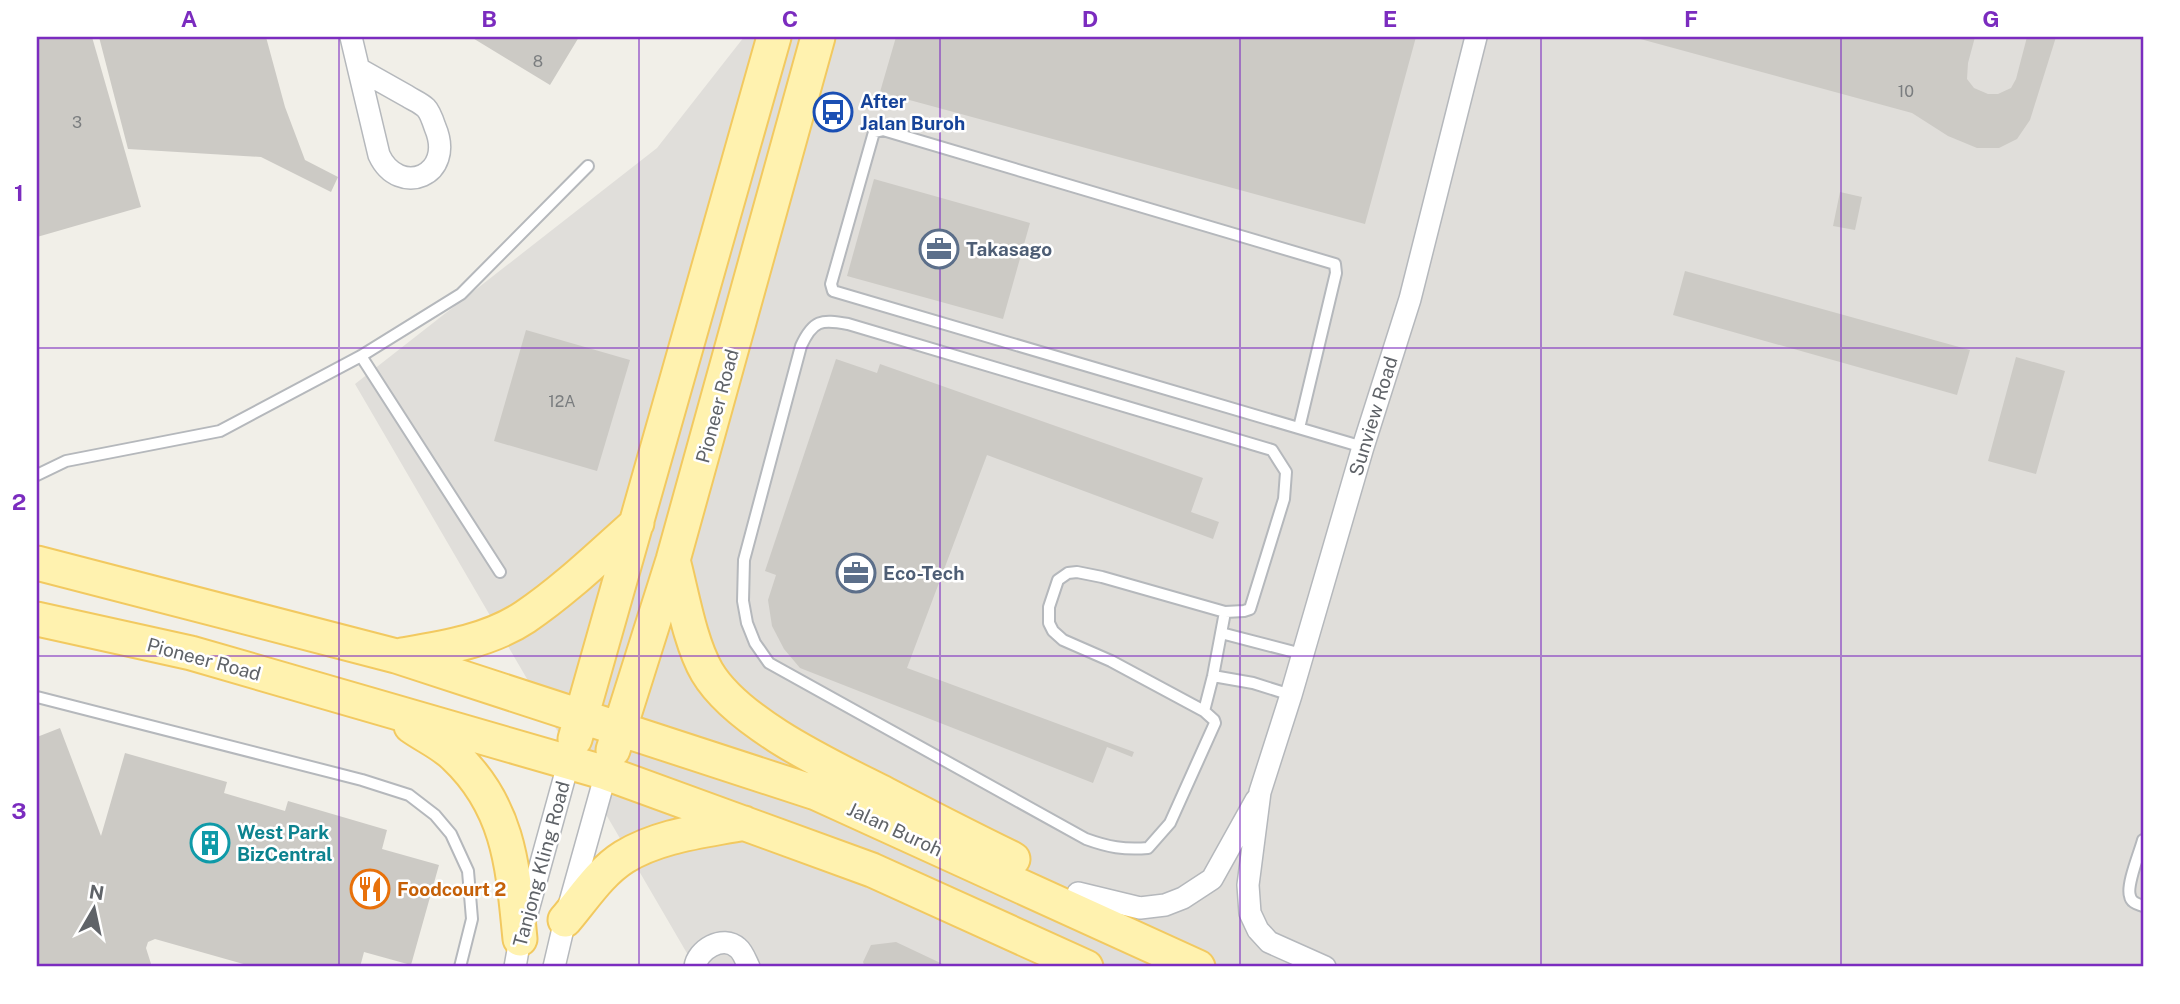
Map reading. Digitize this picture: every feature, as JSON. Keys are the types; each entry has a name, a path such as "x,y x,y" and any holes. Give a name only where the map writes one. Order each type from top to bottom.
{"main road":[{"path":"774,37 569,761 872,870 1086,967"},
{"name":"Pioneer Road","path":"606,773 673,560 817,37"},
{"path":"396,656 447,648 483,637 523,618 570,583 637,523"},
{"path":"673,560 691,631 707,672 753,720 809,755 1078,893 1199,967"},
{"path":"37,563 396,656 582,717"},
{"name":"Pioneer Road","path":"37,619 191,653 569,761"},
{"path":"385,709 454,755 491,800 508,848 518,953"},
{"name":"Jalan Buroh","path":"582,717 816,793 1199,967"},
{"path":"565,920 606,872 623,858 674,837 744,823"}],"street":[{"path":"351,37 379,155 383,164 399,176 419,177 428,173 440,157 441,147 427,108 359,69"},
{"name":"Sunview Road","path":"1325,967 1269,942 1258,930 1250,913 1248,886 1260,792 1410,299 1476,37"},
{"name":"Tanjong Kling Road","path":"518,953 569,761"},
{"name":"Tanjong Kling Road","path":"554,967 606,773"},
{"name":"Sunview Road","path":"1078,893 1140,908 1165,905 1183,898 1212,879 1260,792"},
{"path":"695,967 705,949 717,944 730,944 738,948 749,967"}],"lane":[{"path":"1299,428 1336,273 1335,264 883,130 874,132 831,284 837,294 1363,447"},
{"path":"37,475 66,461 220,431 361,356 460,294 588,166"},
{"path":"824,321 848,324 1272,450 1286,472 1284,499 1250,609 1225,612 1077,572 1068,573 1058,580 1049,607 1049,623 1063,640 1111,661 1204,711 1215,723 1170,822 1148,848 1129,850 1111,848 1086,839 769,663 755,643 747,623 743,601 744,560 801,345 808,331 824,321"},
{"path":"361,356 500,572"},
{"path":"1204,711 1225,612"},
{"path":"1221,633 1303,654"},
{"path":"1213,676 1253,683 1291,695"},
{"path":"37,697 362,780 409,795 435,815 451,834 468,871 472,919 460,967"},
{"path":"2143,840 2129,895 2131,900 2143,906"}],"shaded area":[{"path":"744,37 2143,37 2143,967 695,967 355,384 657,148"}],"building":[{"path":"37,37 92,37 141,207 37,237"},
{"path":"99,37 266,37 285,107 305,160 338,177 331,192 261,157 128,149"},
{"path":"471,37 579,37 550,85"},
{"path":"896,37 1416,37 1365,224 880,92"},
{"path":"1633,37 1975,37 1967,79 1974,88 1988,94 1998,94 2011,88 2016,79 2027,37 2056,37 2030,120 2017,139 1999,148 1977,148 1948,136 1912,113"},
{"name":"Takasago","path":"874,179 1030,223 1003,319 847,276"},
{"path":"1840,192 1862,197 1855,230 1833,226"},
{"path":"1685,271 1970,350 1957,395 1673,315"},
{"path":"526,330 630,360 597,471 494,441"},
{"path":"2016,357 2065,371 2036,474 1988,461"},
{"name":"Eco-Tech","path":"836,359 877,373 880,364 1203,478 1191,512 1219,522 1213,539 987,455 907,668 1134,752 1132,757 1107,747 1093,783 800,668 784,649 772,626 768,600 776,575 765,571"},
{"name":"West Park BizCentral","path":"60,728 101,836 125,753 227,782 224,793 285,811 288,801 387,830 382,849 439,865 411,965 364,952 360,967 254,967 155,939 148,942 146,948 152,967 37,967 37,737"},
{"path":"896,942 949,967 865,967 863,962 871,945"}],"place":[{"name":"After Jalan Buroh","path":"833,112"},
{"name":"Takasago","path":"939,249"},
{"name":"Eco-Tech","path":"856,573"},
{"name":"West Park BizCentral","path":"210,843"},
{"name":"Foodcourt 2","path":"370,889"}]}
